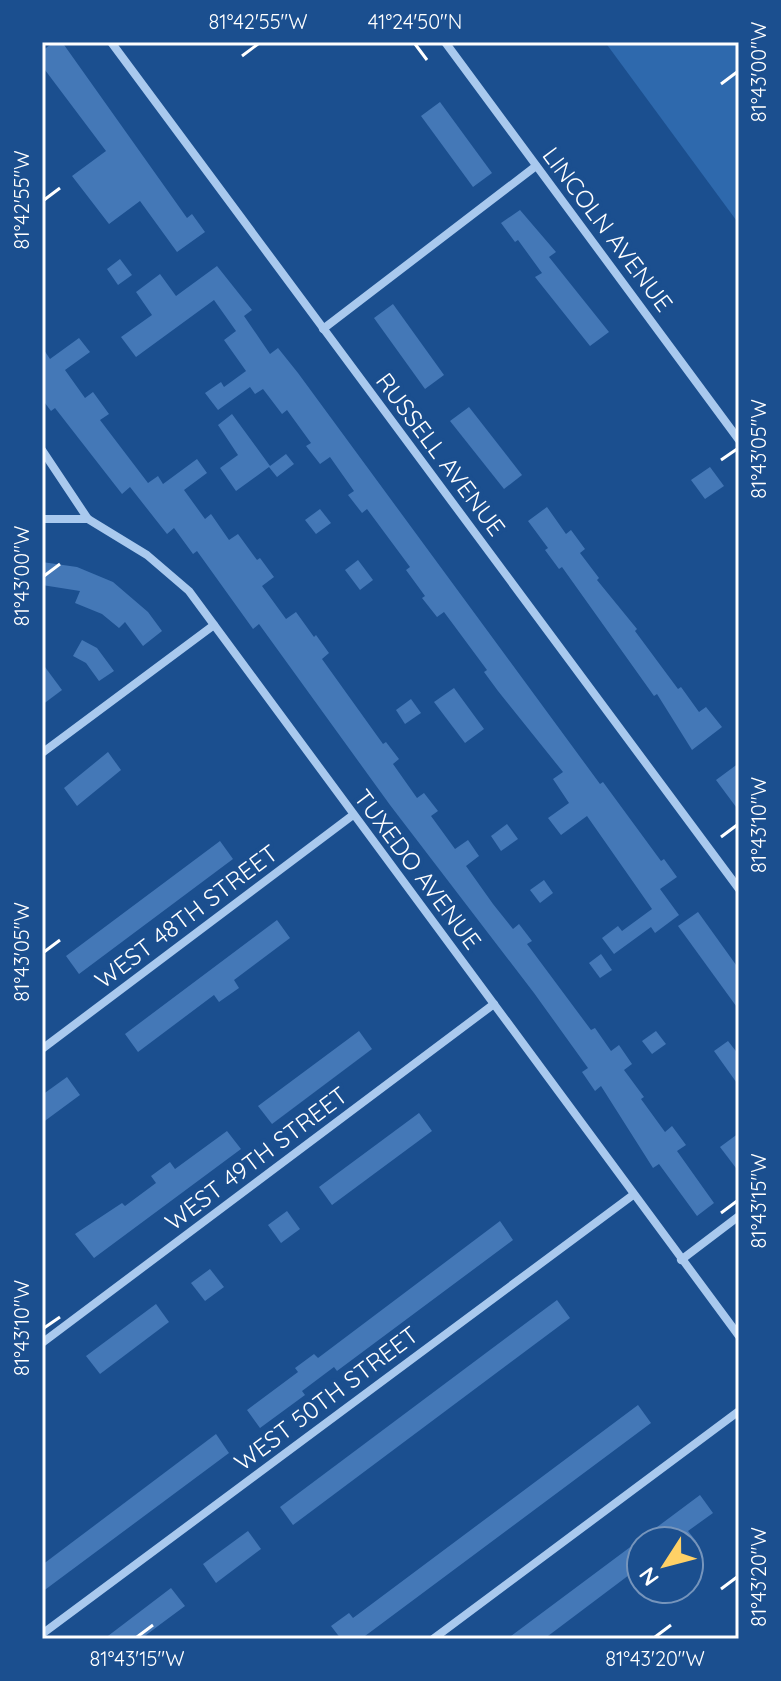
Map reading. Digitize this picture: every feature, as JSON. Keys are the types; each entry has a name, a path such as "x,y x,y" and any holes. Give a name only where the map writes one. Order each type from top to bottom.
{"street":[{"name":"RUSSELL AVENUE","path":"111,42 739,889"},
{"name":"LINCOLN AVENUE","path":"445,42 739,440"},
{"path":"323,329 536,166"},
{"name":"TUXEDO AVENUE","path":"42,450 88,519 147,555 189,591 739,1336"},
{"path":"42,519 88,519"},
{"path":"42,753 214,625"},
{"name":"WEST 48TH STREET","path":"42,1049 353,815"},
{"name":"WEST 49TH STREET","path":"42,1343 494,1004"},
{"name":"WEST 50TH STREET","path":"42,1634 633,1195"},
{"path":"681,1260 739,1216"},
{"path":"433,1639 739,1411"}],"shaded area":[{"path":"605,42 739,42 739,224"}],"building":[{"path":"54,42 62,42 187,218 192,214 205,232 177,252 140,201 109,224 72,176 106,151 42,66 42,51"},
{"path":"440,102 492,173 473,187 421,116"},
{"path":"520,210 556,252 549,257 609,332 590,346 535,277 542,273 501,223"},
{"path":"120,259 132,275 118,285 107,269"},
{"path":"217,266 252,310 244,316 270,354 278,348 298,373 600,784 603,782 661,861 664,859 677,877 660,889 679,915 655,933 651,927 614,954 602,938 618,926 622,931 652,909 587,816 561,835 548,818 569,803 553,779 563,772 498,691 484,672 487,670 444,612 437,617 422,598 425,596 406,570 410,567 367,509 362,513 348,495 354,491 330,457 320,464 306,446 311,443 287,410 282,414 263,389 255,394 250,387 218,410 205,393 221,382 224,387 246,371 224,340 236,331 214,300 136,357 121,337 152,315 136,292 160,274 176,296"},
{"path":"393,304 444,375 425,389 374,318"},
{"path":"79,338 90,352 65,370 85,398 93,392 109,414 100,420 148,483 158,476 163,484 197,459 207,473 184,490 205,519 211,514 229,540 238,534 257,560 260,558 274,577 262,586 286,619 296,612 314,637 316,635 329,653 322,659 383,744 386,742 399,759 393,764 417,798 424,793 438,811 431,816 455,849 468,840 479,856 466,866 493,904 513,929 519,924 532,941 527,944 591,1030 595,1028 611,1051 619,1045 632,1064 624,1070 644,1097 641,1099 665,1132 672,1126 686,1145 677,1151 714,1203 697,1216 659,1164 653,1168 601,1086 595,1091 582,1072 588,1068 390,805 259,624 253,629 197,551 193,554 174,528 167,534 130,487 122,494 55,408 51,411 42,399 42,347 50,359"},
{"path":"469,407 522,475 504,489 450,421"},
{"path":"232,414 270,466 286,454 294,464 277,477 269,467 236,491 220,468 238,455 218,425"},
{"path":"710,467 724,486 705,499 691,480"},
{"path":"547,507 566,534 571,530 585,549 580,553 599,578 597,580 637,629 635,631 678,689 681,687 699,712 706,707 722,727 692,750 657,694 654,696 562,567 559,569 545,550 548,548 528,521"},
{"path":"320,509 331,523 316,534 305,520"},
{"path":"358,560 373,580 360,590 345,570"},
{"path":"42,562 77,567 113,582 148,612 162,631 143,646 125,622 119,628 102,614 75,603 80,591 42,585"},
{"path":"82,640 97,648 114,671 99,681 86,663 73,656"},
{"path":"42,663 62,690 42,705"},
{"path":"454,688 484,729 465,743 434,702"},
{"path":"411,699 421,713 405,724 396,710"},
{"path":"108,752 121,770 77,806 64,788"},
{"path":"739,763 739,811 716,780"},
{"path":"507,824 518,839 501,851 491,836"},
{"path":"220,841 233,859 79,974 66,956"},
{"path":"544,880 553,893 540,903 530,890"},
{"path":"698,912 739,969 739,1010 678,926"},
{"path":"277,920 290,938 234,980 239,988 219,1002 214,995 138,1052 125,1034"},
{"path":"601,954 612,970 600,978 589,963"},
{"path":"359,1031 372,1049 272,1124 258,1106"},
{"path":"656,1031 666,1044 652,1054 642,1041"},
{"path":"728,1041 739,1055 739,1086 714,1051"},
{"path":"67,1077 80,1095 42,1123 42,1095"},
{"path":"419,1113 432,1131 332,1205 319,1187"},
{"path":"227,1131 241,1149 94,1258 75,1234 122,1203 125,1206 156,1183 151,1176 170,1162 175,1169"},
{"path":"739,1133 739,1172 720,1147"},
{"path":"287,1211 300,1229 281,1243 268,1225"},
{"path":"500,1221 513,1240 337,1371 334,1367 302,1391 305,1395 260,1428 247,1410 298,1372 295,1368 314,1354 318,1358"},
{"path":"210,1269 224,1287 205,1301 191,1283"},
{"path":"557,1300 570,1318 293,1525 280,1507"},
{"path":"156,1304 169,1322 100,1374 86,1356"},
{"path":"638,1405 651,1423 361,1639 341,1639 331,1626 349,1613 353,1618"},
{"path":"216,1434 229,1453 42,1592 42,1565"},
{"path":"700,1495 713,1513 696,1525 660,1525"},
{"path":"248,1531 261,1549 216,1583 203,1564"},
{"path":"625,1551 625,1578 544,1639 507,1639"},
{"path":"171,1588 185,1606 141,1639 104,1639"}]}
